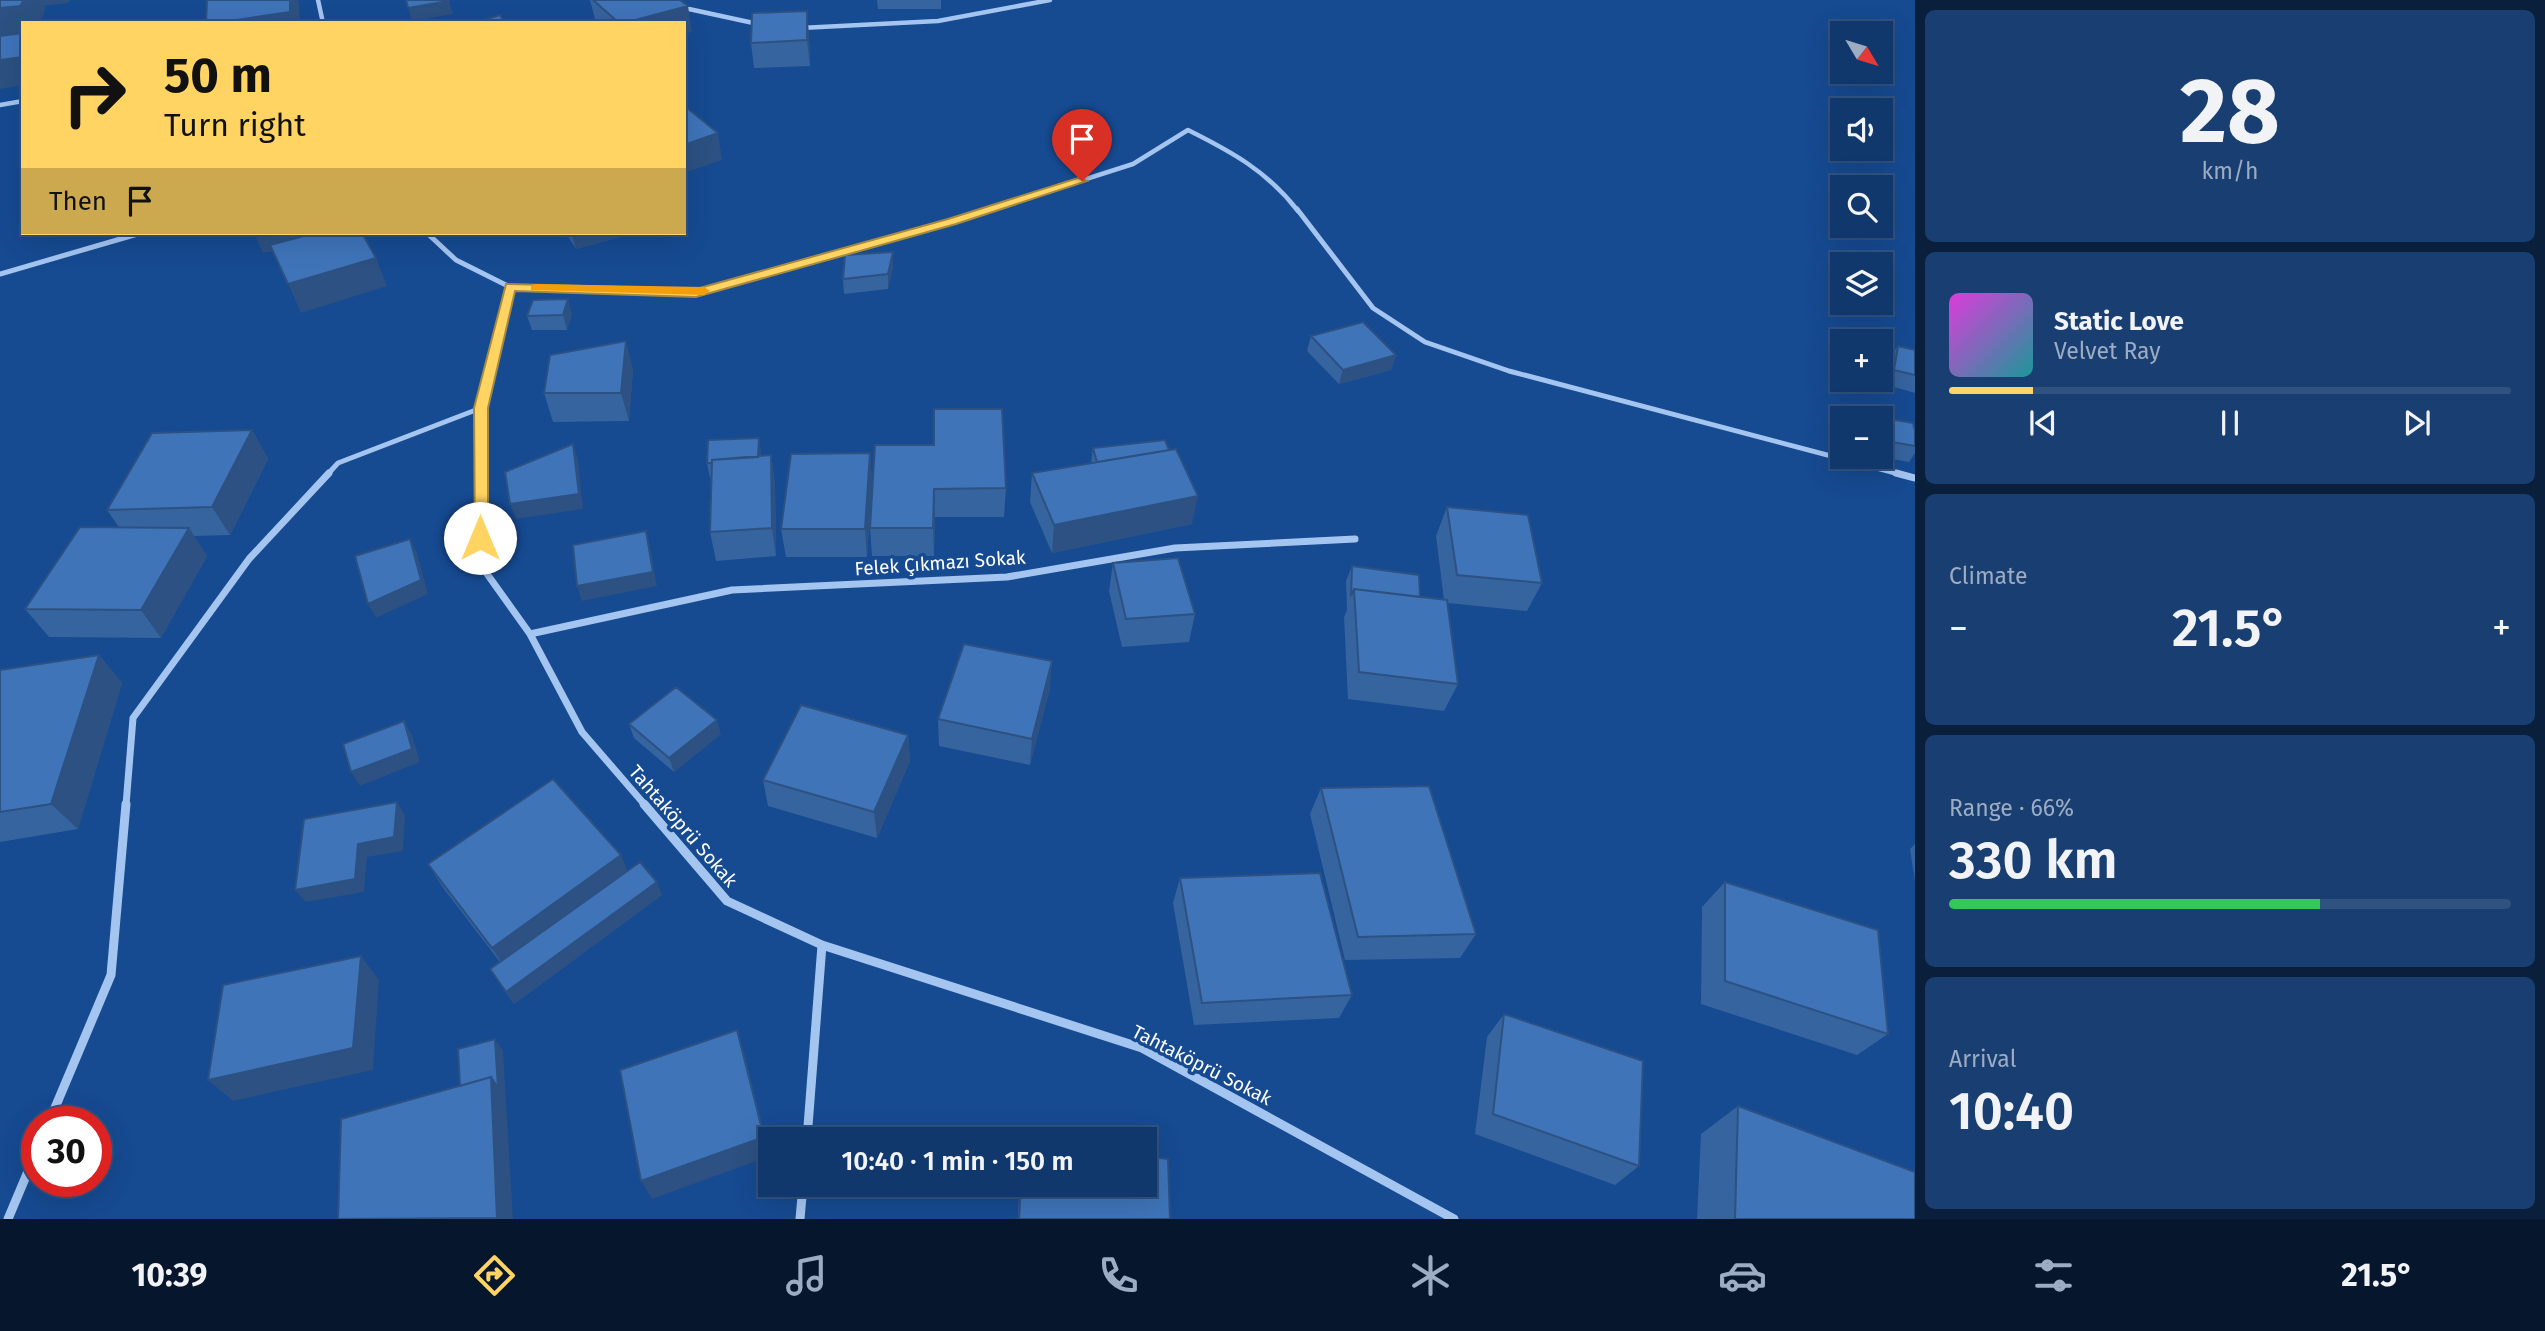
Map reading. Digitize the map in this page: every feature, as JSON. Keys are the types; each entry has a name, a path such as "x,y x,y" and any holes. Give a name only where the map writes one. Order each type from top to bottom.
{"street":[{"path":"318,0 323,21"},
{"path":"666,0 676,6 769,25"},
{"path":"794,28 938,21 1050,0"},
{"path":"0,105 21,101"},
{"path":"429,235 456,260 510,287 696,293 952,222 1133,164 1188,130 1242,157 1284,193 1373,308 1425,342 1546,381 1915,478"},
{"path":"0,274 134,235"},
{"name":"Tahtaköprü Sokak","path":"510,287 481,408 480,564 530,634 582,732 727,901 822,945 1142,1048 1454,1219"},
{"path":"56,1106 111,975 133,718 249,559 338,463 481,408"},
{"name":"Felek Çıkmazı Sokak","path":"530,634 732,590 1007,577 1175,548 1354,539"},
{"path":"808,1127 822,945"},
{"path":"8,1219 21,1188"},
{"path":"800,1219 802,1197"}],"building":[{"path":"0,0 24,0 20,6 0,8"},
{"path":"207,0 290,0 290,12 229,21 206,21"},
{"path":"406,0 449,0 449,1 408,8"},
{"path":"593,0 680,0 688,6 632,21 617,21"},
{"path":"807,11 807,40 751,43 752,13"},
{"path":"500,15 504,21 480,21"},
{"path":"21,33 21,57 0,60 0,36"},
{"path":"687,108 718,133 686,144"},
{"path":"308,235 363,235 376,258 288,284 270,245"},
{"path":"893,252 888,274 843,279 845,255"},
{"path":"568,299 563,315 527,316 533,300"},
{"path":"1363,322 1396,355 1343,370 1311,336"},
{"path":"626,341 621,393 544,393 550,355"},
{"path":"1898,346 1915,350 1915,375 1894,370"},
{"path":"934,409 1002,409 1006,488 934,489 933,528 870,528 875,445 934,445"},
{"path":"1893,420 1913,423 1915,446 1893,442"},
{"path":"252,430 212,507 107,510 152,433"},
{"path":"759,438 758,457 712,460 712,463 707,463 708,440"},
{"path":"1165,440 1169,450 1097,462 1093,448"},
{"path":"573,444 579,494 510,504 505,472"},
{"path":"1176,449 1198,496 1054,525 1032,473"},
{"path":"870,453 865,529 781,529 791,454"},
{"path":"771,455 772,528 710,532 712,460"},
{"path":"1447,507 1528,515 1542,583 1457,575"},
{"path":"80,527 189,528 141,610 25,609"},
{"path":"646,531 653,572 577,586 573,545"},
{"path":"410,539 421,580 368,604 355,556"},
{"path":"1178,558 1195,614 1126,619 1113,563"},
{"path":"1352,566 1419,575 1420,597 1354,589 1351,596"},
{"path":"1354,589 1447,600 1458,684 1359,672"},
{"path":"964,644 1052,661 1032,739 938,719"},
{"path":"99,655 51,804 0,812 0,670"},
{"path":"676,687 717,720 669,758 629,724"},
{"path":"801,705 908,735 874,812 763,780"},
{"path":"404,721 412,749 351,772 343,744"},
{"path":"553,779 621,855 492,948 428,864"},
{"path":"1429,786 1476,934 1358,937 1321,788"},
{"path":"397,802 394,837 358,844 355,879 295,890 304,819"},
{"path":"640,862 657,882 506,992 490,969"},
{"path":"1320,873 1352,995 1202,1003 1180,878"},
{"path":"1725,882 1878,930 1888,1034 1725,981"},
{"path":"361,956 353,1048 208,1080 223,985"},
{"path":"1504,1014 1643,1061 1639,1166 1493,1114"},
{"path":"737,1030 761,1127 758,1127 758,1139 641,1181 620,1070"},
{"path":"495,1039 498,1088 491,1077 460,1086 458,1049"},
{"path":"491,1077 497,1218 338,1219 341,1119"},
{"path":"1738,1106 1915,1172 1915,1219 1735,1219"},
{"path":"1157,1158 1168,1159 1170,1219 1019,1219 1020,1197 1157,1197"}],"slow traffic":[{"path":"536,288 696,293 704,291"}],"route":[{"path":"480,538 481,408 510,287 696,293 952,222 1082,181"}]}
